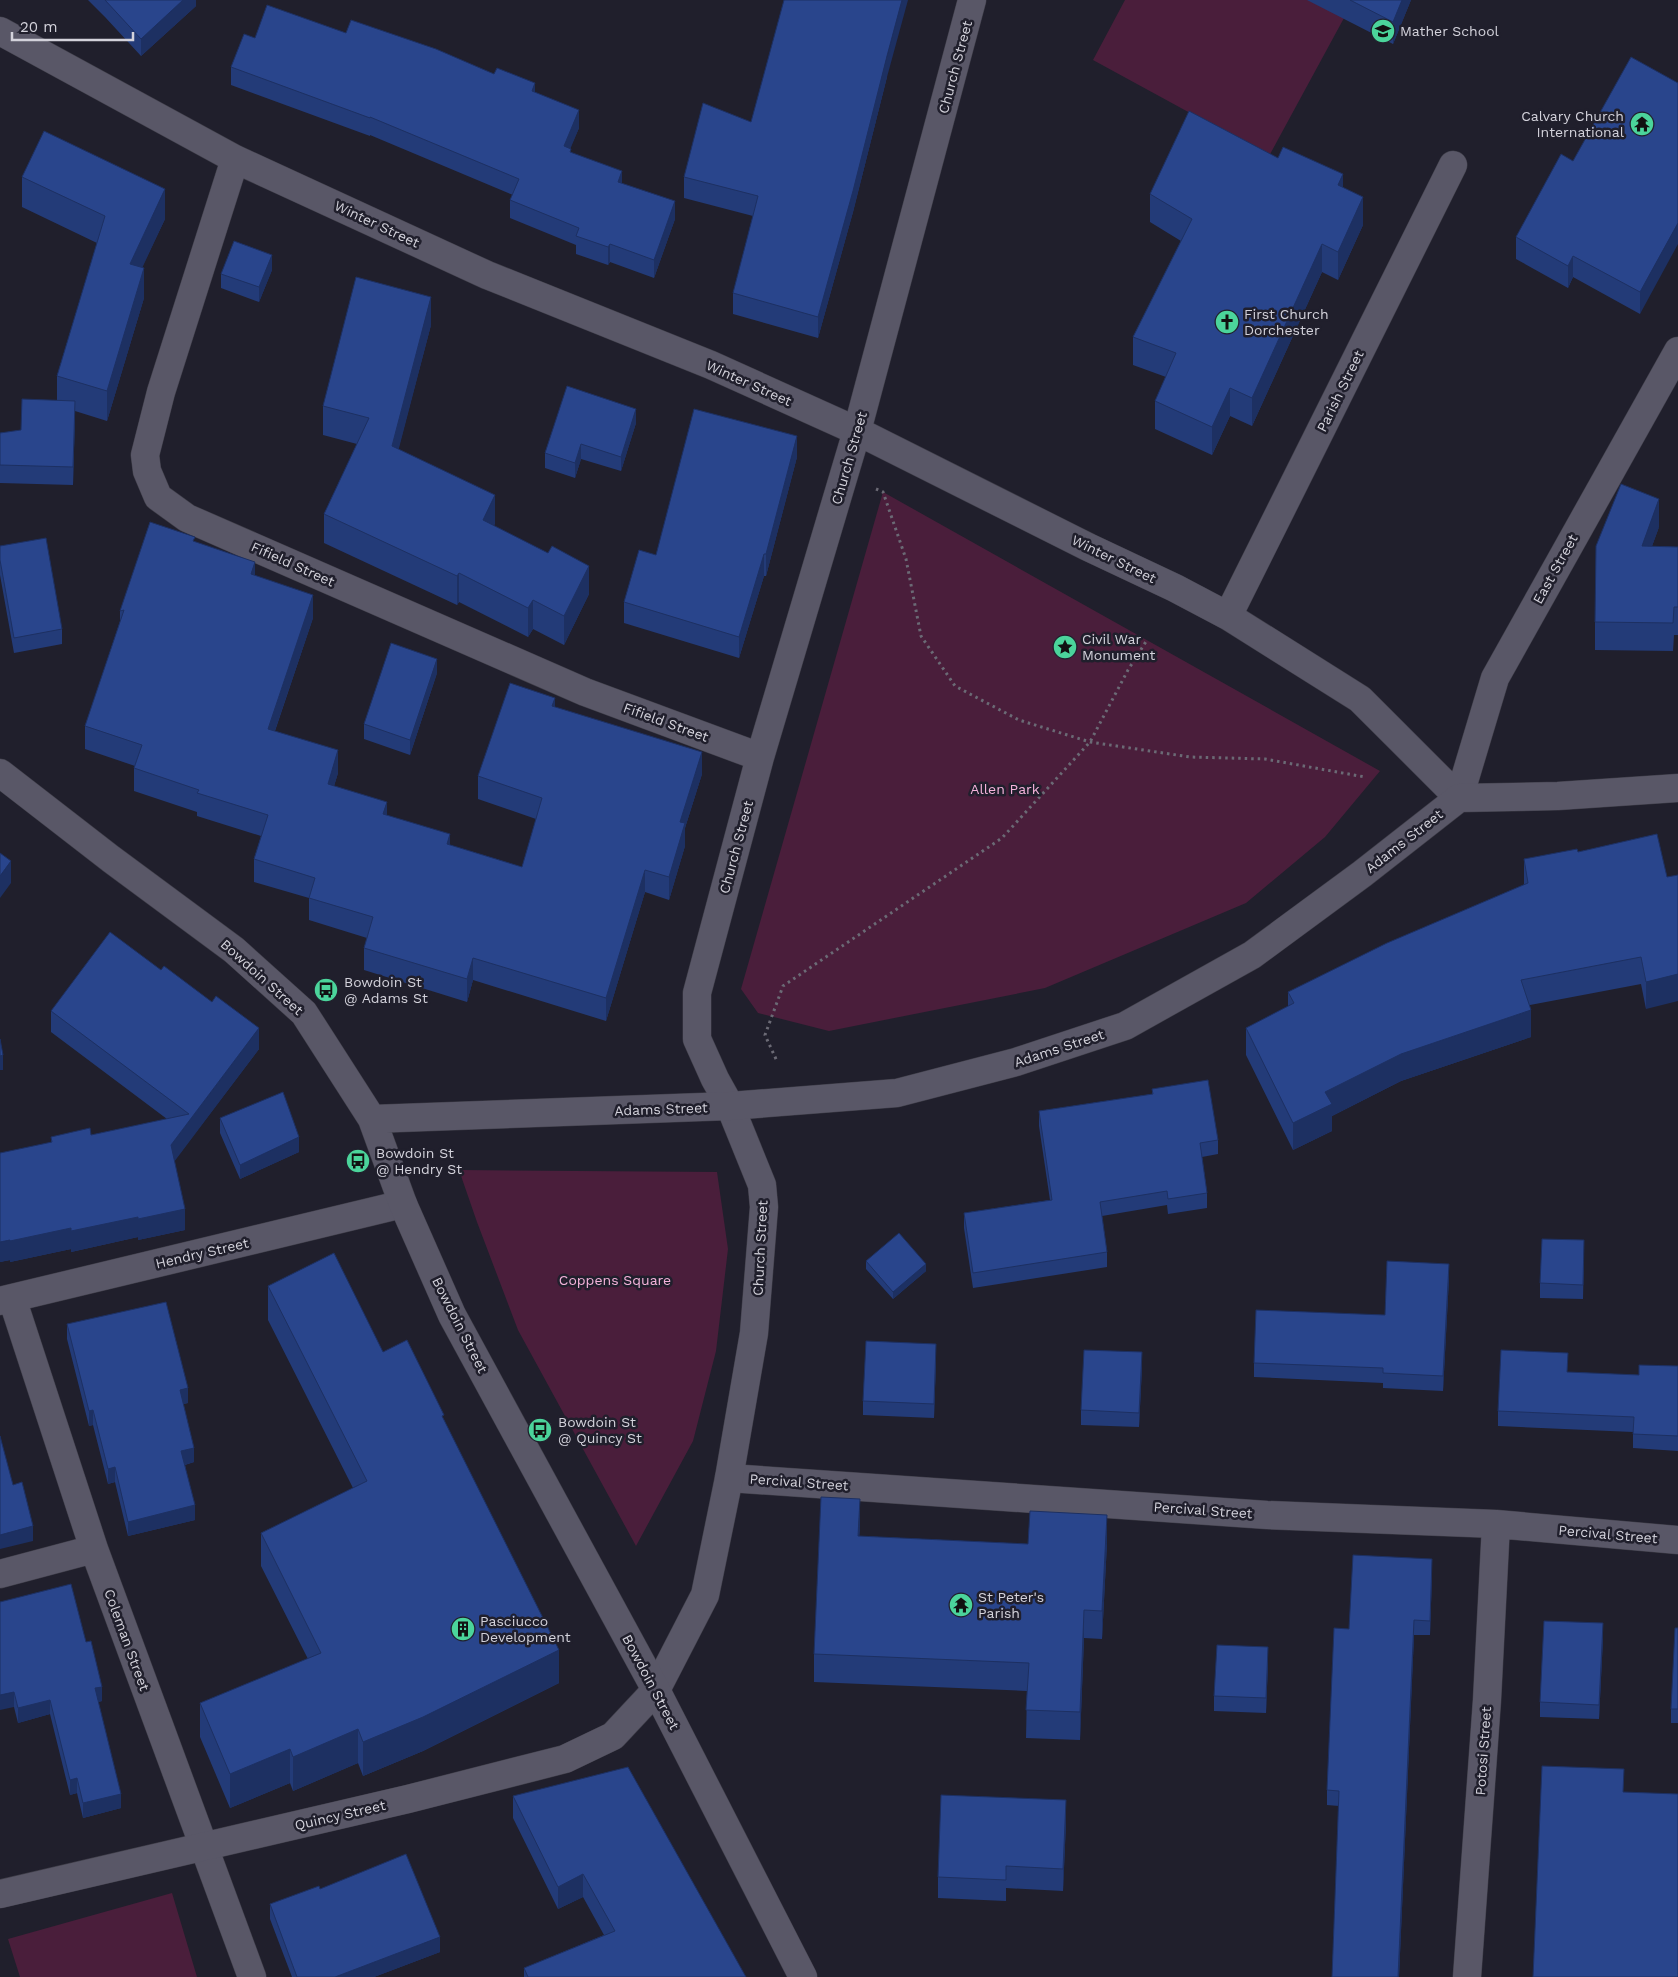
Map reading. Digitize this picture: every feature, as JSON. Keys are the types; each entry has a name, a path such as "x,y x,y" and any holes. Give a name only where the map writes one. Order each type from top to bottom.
{"street":[{"name":"Church Street","path":"656,1690 705,1595 729,1478 754,1333 764,1207 762,1185 730,1106 697,1040 697,993 760,757 857,431 972,0"},
{"name":"Winter Street","path":"0,31 235,159 487,275 711,365 857,431 1088,547 1175,588 1228,616 1360,700 1460,798"},
{"name":"Fifield Street","path":"235,159 161,392 144,455 147,471 158,498 187,518 585,692 760,757"},
{"name":"Parish Street","path":"1228,616 1452,166"},
{"name":"East Street","path":"1460,798 1495,678 1678,351"},
{"name":"Bowdoin Street","path":"0,773 110,859 234,950 304,1013 372,1119 403,1204 452,1315 656,1690 803,1977"},
{"path":"1460,798 1567,795 1678,788"},
{"name":"Adams Street","path":"372,1119 730,1106 897,1094 1016,1062 1125,1026 1252,955 1362,874 1460,798"},
{"name":"Hendry Street","path":"6,1300 403,1204"},
{"name":"Coleman Street","path":"6,1300 94,1549 252,1977"},
{"name":"Percival Street","path":"729,1478 1267,1514 1496,1524 1678,1540"},
{"name":"Potosi Street","path":"1467,1977 1487,1700 1496,1524"},
{"path":"0,1574 94,1549"},
{"name":"Quincy Street","path":"0,1894 408,1800 565,1759 613,1736 656,1690"}],"path":[{"path":"844,474 883,492 906,559 921,636 955,686 1019,720 1090,742 1190,757 1265,759 1365,777"},
{"path":"776,1059 765,1035 783,986 1002,838 1090,742 1128,670 1147,640"}],"green space":[{"path":"1125,0 1309,0 1344,18 1269,156 1093,60"},
{"name":"Allen Park","path":"883,492 1380,771 1325,837 1246,903 1045,988 829,1031 758,1013 741,989"},
{"name":"Coppens Square","path":"459,1170 717,1172 728,1249 716,1351 693,1441 636,1546 518,1330"},
{"path":"172,1893 197,1977 20,1977 8,1939"}],"building":[{"path":"105,0 183,0 141,39"},
{"path":"784,0 902,0 853,191 818,317 733,293 758,196 684,177 703,103 751,122"},
{"path":"1350,0 1402,0 1393,22"},
{"path":"267,5 346,33 351,20 436,49 494,74 497,68 535,83 532,91 579,110 564,146 571,149 570,152 622,171 618,182 675,201 654,260 610,244 608,247 576,236 579,228 510,200 519,179 370,117 231,67 244,34 255,38"},
{"path":"1631,57 1678,83 1678,223 1640,292 1573,256 1568,266 1516,237 1561,154 1573,161"},
{"name":"First Church Dorchester","path":"1189,111 1278,158 1283,147 1343,174 1338,185 1363,197 1338,252 1322,244 1252,398 1230,388 1212,427 1155,401 1176,353 1133,337 1192,219 1150,194"},
{"path":"44,131 165,189 130,264 144,268 107,391 57,376 105,216 22,177"},
{"path":"234,241 272,255 259,287 221,274"},
{"path":"356,277 431,297 392,446 495,495 483,520 548,553 552,546 589,566 564,616 533,600 528,608 459,573 457,576 324,514 369,418 323,406"},
{"path":"567,386 636,409 621,457 581,444 575,463 545,453"},
{"path":"22,399 75,401 73,467 0,465 0,433 21,430"},
{"path":"694,409 797,436 766,554 764,554 739,637 624,602 639,550 656,555"},
{"path":"1621,484 1659,499 1642,546 1678,547 1678,607 1674,607 1673,623 1595,622 1596,546"},
{"path":"150,522 195,537 193,541 255,562 251,574 313,595 268,729 338,750 328,784 387,802 383,814 450,834 447,844 522,867 542,798 478,776 510,683 555,698 552,706 702,752 680,822 685,823 669,877 645,870 606,998 473,958 467,979 364,948 373,917 309,898 315,878 254,859 268,815 197,793 199,790 134,768 142,745 85,726 124,610 120,611"},
{"path":"46,538 62,629 14,638 0,560 0,546"},
{"path":"391,643 437,659 410,740 364,724"},
{"path":"1657,834 1667,877 1678,875 1678,974 1646,982 1641,957 1521,980 1531,1010 1401,1054 1325,1092 1332,1104 1293,1123 1246,1028 1294,1003 1288,992 1387,943 1528,883 1524,859 1577,849 1578,852"},
{"path":"0,853 11,861 0,876"},
{"path":"110,932 161,970 164,966 212,1002 216,996 259,1028 171,1145 185,1209 71,1231 71,1228 0,1242 0,1153 52,1142 51,1137 90,1128 91,1135 189,1114 51,1011"},
{"path":"0,1039 3,1055 0,1056"},
{"path":"1208,1080 1218,1140 1200,1143 1207,1193 1168,1199 1167,1191 1100,1202 1107,1252 973,1273 964,1213 1052,1200 1039,1111 1153,1094 1152,1089"},
{"path":"283,1092 299,1137 240,1165 220,1118"},
{"path":"899,1233 926,1264 893,1292 866,1261"},
{"path":"1542,1239 1584,1240 1583,1285 1540,1283"},
{"path":"334,1253 383,1352 407,1340 444,1415 442,1416 559,1650 423,1717 363,1742 358,1729 293,1757 290,1749 230,1774 200,1703 321,1653 261,1533 367,1481 268,1286"},
{"path":"1387,1261 1449,1264 1443,1376 1383,1373 1383,1368 1254,1363 1256,1310 1385,1315"},
{"path":"166,1302 188,1388 180,1390 194,1448 181,1451 195,1505 128,1522 115,1467 108,1469 93,1410 89,1411 67,1324"},
{"path":"866,1341 936,1344 934,1404 863,1401"},
{"path":"1084,1350 1142,1352 1139,1413 1081,1410"},
{"path":"1501,1350 1568,1353 1567,1372 1639,1375 1639,1365 1678,1366 1678,1436 1633,1434 1634,1417 1498,1411"},
{"path":"0,1436 13,1485 22,1482 33,1526 0,1535"},
{"name":"St Peter's Parish","path":"821,1497 860,1499 858,1536 1028,1544 1030,1511 1107,1515 1102,1611 1084,1610 1080,1712 1026,1710 1029,1663 814,1654"},
{"path":"1353,1555 1432,1559 1430,1621 1414,1620 1398,1977 1332,1977 1339,1791 1327,1790 1334,1628 1349,1629"},
{"path":"71,1584 86,1642 91,1641 102,1687 95,1688 121,1794 83,1803 77,1778 70,1780 50,1700 18,1708 14,1692 0,1695 0,1602"},
{"path":"1544,1621 1603,1623 1599,1705 1540,1702"},
{"path":"1675,1628 1678,1628 1678,1709 1671,1709"},
{"path":"1217,1645 1268,1647 1266,1698 1214,1696"},
{"path":"1542,1766 1624,1769 1623,1792 1678,1794 1678,1977 1533,1977"},
{"path":"628,1767 746,1977 528,1977 524,1968 615,1931 583,1874 558,1887 513,1796"},
{"path":"941,1795 1066,1800 1063,1869 1006,1866 1006,1880 938,1877"},
{"path":"406,1854 440,1937 335,1977 297,1977 270,1904 319,1886 320,1889"}],"place":[{"name":"Mather School","path":"1383,31"},
{"name":"Calvary Church International","path":"1642,124"},
{"name":"First Church Dorchester","path":"1227,322"},
{"name":"Civil War Monument","path":"1065,647"},
{"name":"Bowdoin St @ Adams St","path":"326,990"},
{"name":"Bowdoin St @ Hendry St","path":"358,1161"},
{"name":"Bowdoin St @ Quincy St","path":"540,1430"},
{"name":"St Peter's Parish","path":"961,1605"},
{"name":"Pasciucco Development","path":"463,1629"}]}
